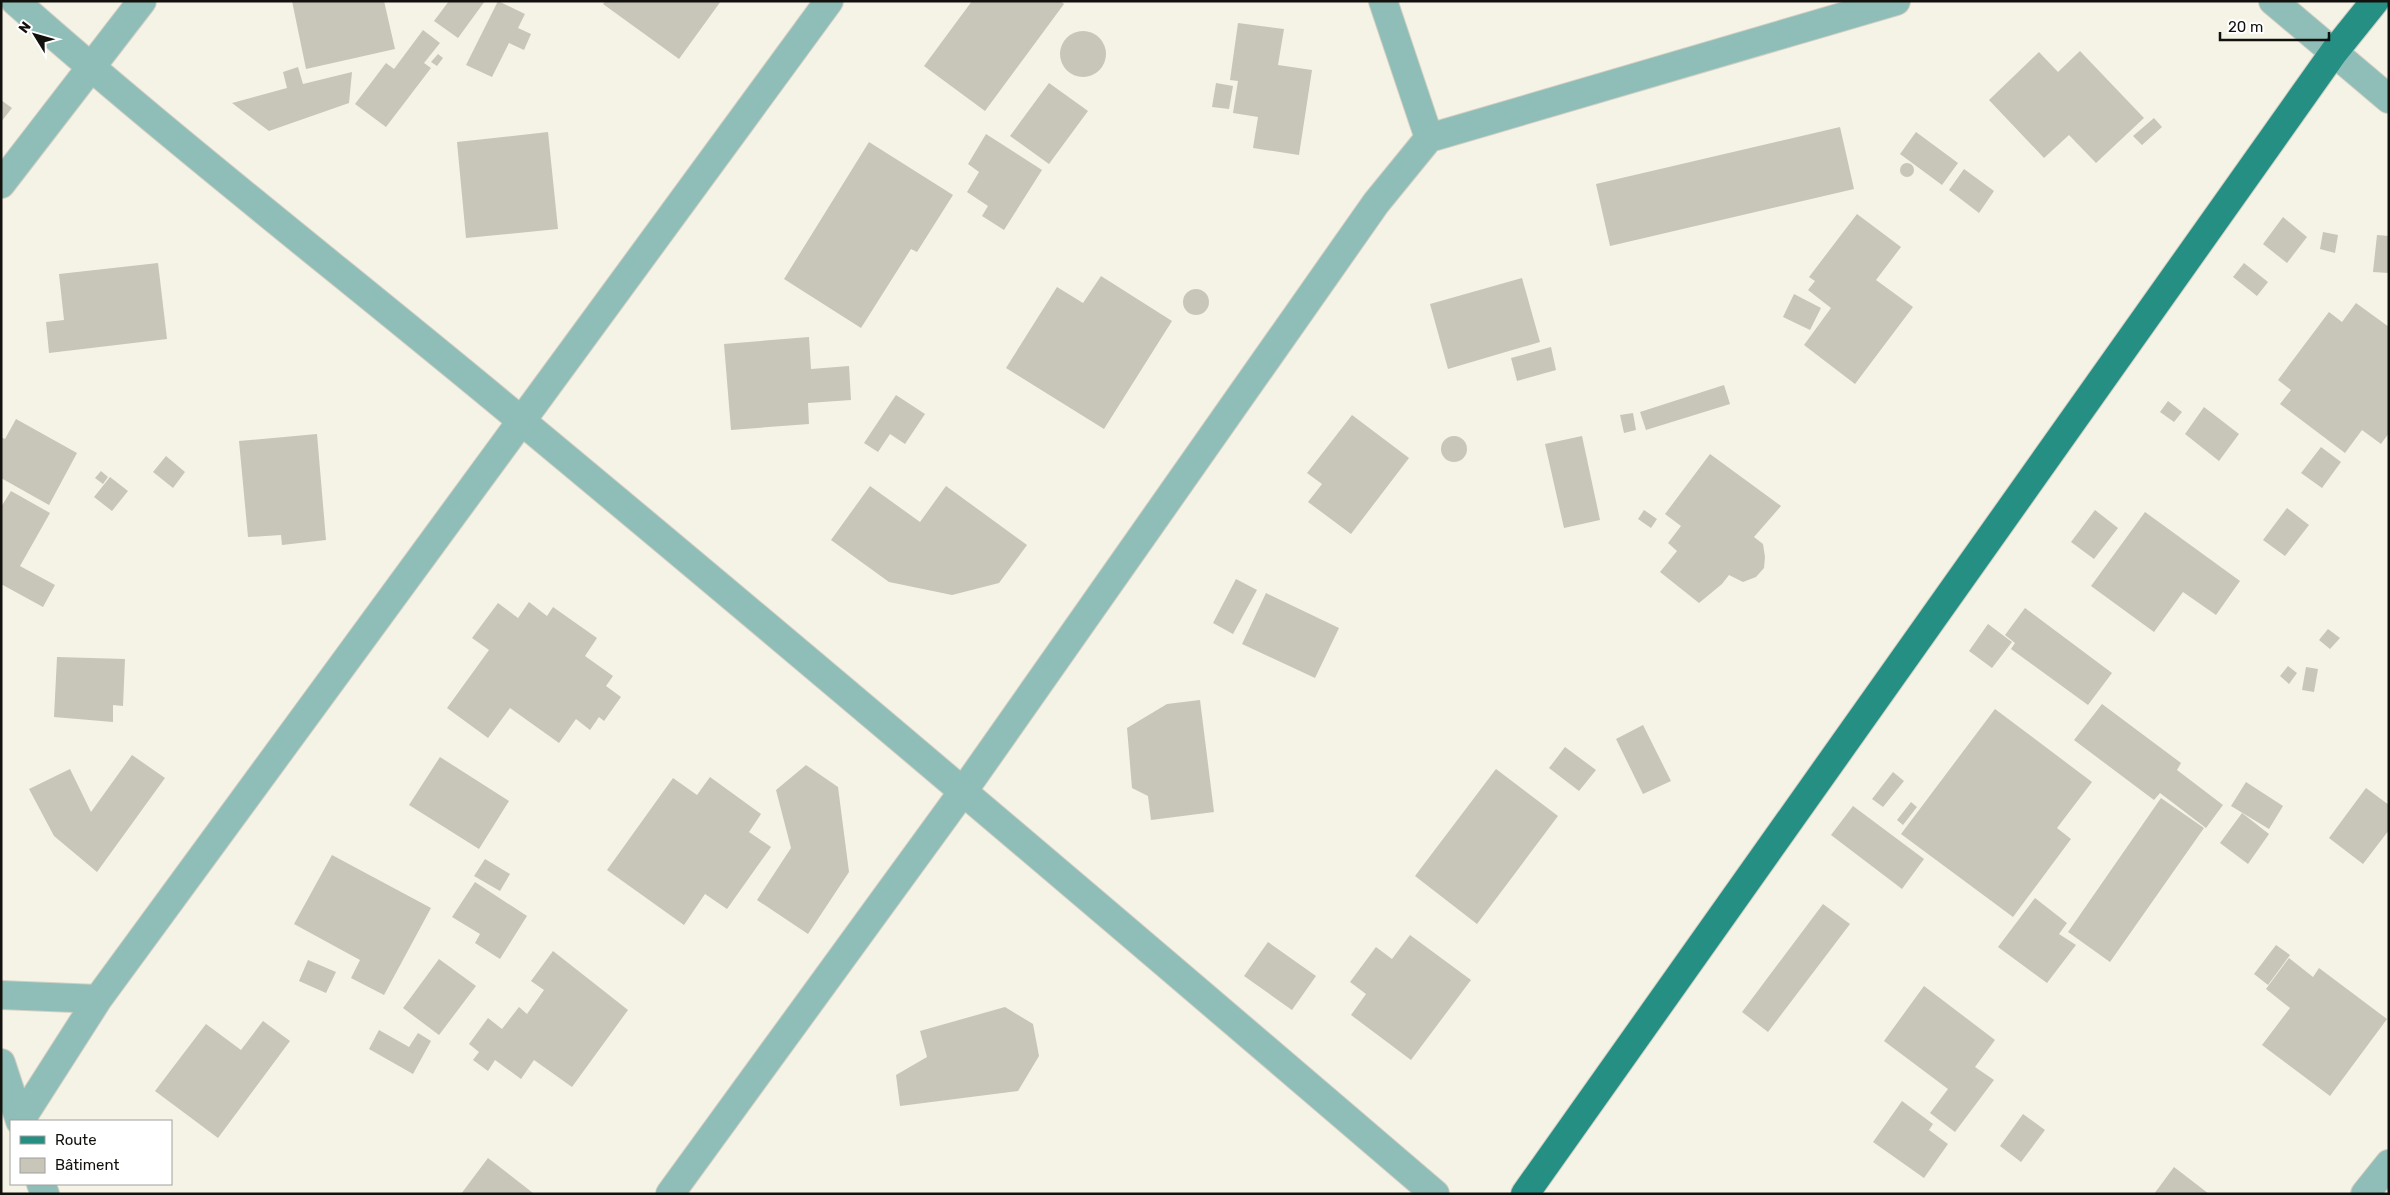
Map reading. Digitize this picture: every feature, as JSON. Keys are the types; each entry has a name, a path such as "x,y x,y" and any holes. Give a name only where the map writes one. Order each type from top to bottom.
{"main road":[{"path":"1525,1194 2334,52 2375,1"}],"street":[{"path":"15,1 90,67 521,420 964,790 1435,1194"},
{"path":"1,184 142,1"},
{"path":"21,1120 98,999 829,1"},
{"path":"1383,1 1429,138"},
{"path":"670,1194 964,790 1376,203 1429,138 1896,1"},
{"path":"2273,1 2389,99"},
{"path":"1,995 98,999"},
{"path":"1,1063 20,1120"},
{"path":"2365,1194 2389,1164"}],"building":[{"path":"292,1 384,1 395,49 306,69"},
{"path":"449,1 485,1 458,38 434,21"},
{"path":"498,1 525,14 518,28 531,34 524,50 509,43 492,77 466,65"},
{"path":"605,1 721,1 679,59 603,4"},
{"path":"972,1 1061,1 1064,4 985,111 924,66"},
{"path":"1238,23 1284,29 1278,65 1312,70 1299,155 1253,148 1258,117 1233,113 1238,81 1230,80"},
{"path":"423,30 440,43 424,63 431,68 386,127 355,104 386,63 394,69"},
{"path":"1078,31 1088,31 1102,41 1106,54 1102,67 1096,73 1088,77 1078,77 1064,67 1060,59 1060,49 1070,35"},
{"path":"2080,51 2144,118 2096,163 2069,135 2044,158 1989,100 2039,52 2058,72"},
{"path":"438,54 443,58 437,66 431,62"},
{"path":"298,67 303,84 352,72 349,103 269,131 232,103 287,88 283,72"},
{"path":"1049,83 1088,111 1049,164 1010,136"},
{"path":"1216,83 1233,86 1229,109 1212,107"},
{"path":"1,100 12,108 1,122"},
{"path":"2154,118 2162,127 2142,145 2133,136"},
{"path":"1840,127 1854,189 1610,246 1596,184"},
{"path":"548,132 558,229 466,238 457,142"},
{"path":"1916,132 1958,163 1942,185 1900,154"},
{"path":"986,134 1042,170 1004,230 982,216 988,206 967,192 979,172 968,164"},
{"path":"869,142 953,195 917,252 911,249 861,328 784,279"},
{"path":"1907,163 1912,165 1914,170 1912,175 1907,177 1902,175 1900,170 1902,165"},
{"path":"1964,169 1994,191 1979,213 1949,190"},
{"path":"1857,214 1901,247 1876,280 1913,307 1855,384 1804,345 1831,308 1808,290 1815,281 1809,277"},
{"path":"2283,217 2307,237 2287,263 2263,244"},
{"path":"2323,232 2338,235 2335,253 2320,249"},
{"path":"2377,235 2389,236 2389,273 2373,272"},
{"path":"158,263 167,339 49,353 46,322 64,320 59,274"},
{"path":"2244,263 2268,282 2257,296 2233,277"},
{"path":"1101,276 1172,321 1104,429 1006,368 1057,287 1083,303"},
{"path":"1522,278 1540,342 1448,369 1430,304"},
{"path":"1196,289 1205,293 1209,302 1205,311 1196,315 1187,311 1183,302 1187,293"},
{"path":"1794,294 1821,308 1810,330 1783,317"},
{"path":"2356,303 2389,327 2389,433 2381,444 2362,430 2345,453 2280,404 2291,390 2278,380 2329,312 2342,322"},
{"path":"809,337 811,369 849,366 851,400 808,403 809,424 731,430 724,344"},
{"path":"1551,347 1556,370 1517,381 1511,358"},
{"path":"1724,385 1730,404 1646,430 1640,412"},
{"path":"896,395 925,414 905,444 890,434 878,452 864,443"},
{"path":"2168,401 2182,412 2174,422 2160,412"},
{"path":"2204,407 2239,434 2219,461 2185,434"},
{"path":"1633,413 1636,430 1624,433 1620,415"},
{"path":"1352,415 1409,458 1351,534 1308,502 1322,484 1307,473"},
{"path":"16,419 77,453 49,505 1,478 1,437 5,439"},
{"path":"317,434 326,540 282,545 281,535 248,537 239,441"},
{"path":"1454,436 1463,440 1467,449 1463,458 1454,462 1445,458 1441,449 1445,440"},
{"path":"1582,436 1600,520 1564,528 1545,444"},
{"path":"2321,447 2341,462 2322,488 2301,473"},
{"path":"1710,454 1781,506 1754,537 1763,544 1764,568 1756,577 1743,582 1729,575 1722,584 1699,603 1660,572 1677,551 1668,543 1681,526 1665,514"},
{"path":"166,456 185,472 173,488 153,472"},
{"path":"101,471 108,477 103,484 95,478"},
{"path":"110,477 128,491 112,511 94,497"},
{"path":"870,486 920,522 946,486 1027,545 999,583 952,595 889,582 831,540"},
{"path":"11,491 50,513 20,566 55,585 43,607 1,584 1,507"},
{"path":"2287,508 2309,525 2285,556 2263,540"},
{"path":"1644,510 1657,519 1651,528 1638,519"},
{"path":"2095,510 2118,528 2094,559 2071,542"},
{"path":"2145,512 2240,581 2216,615 2183,592 2154,632 2091,586"},
{"path":"1236,579 1257,590 1233,634 1213,623"},
{"path":"1266,593 1339,628 1315,678 1242,644"},
{"path":"529,602 547,616 553,607 597,638 585,656 613,676 606,686 621,697 604,721 599,717 590,730 576,719 559,743 510,708 488,738 447,708 489,650 472,638 498,603 518,618"},
{"path":"2025,608 2112,673 2088,705 2011,649 2015,643 2005,635"},
{"path":"1988,624 2012,642 1992,668 1969,651"},
{"path":"2328,629 2340,638 2330,649 2319,640"},
{"path":"57,657 125,659 123,706 113,705 113,722 54,717"},
{"path":"2288,666 2297,673 2289,684 2280,676"},
{"path":"2306,667 2318,669 2314,692 2302,690"},
{"path":"1200,700 1214,812 1151,820 1148,796 1132,788 1127,728 1167,704"},
{"path":"2102,704 2181,763 2177,770 2223,805 2206,828 2160,793 2154,800 2074,740"},
{"path":"1995,709 2092,782 2057,828 2071,839 2013,917 1901,834"},
{"path":"1643,725 1671,781 1643,794 1616,739"},
{"path":"1565,747 1596,770 1579,791 1549,768"},
{"path":"132,755 165,778 97,872 54,836 29,789 70,769 91,812"},
{"path":"440,757 509,801 479,849 409,805"},
{"path":"806,765 838,787 849,872 808,934 757,900 791,848 776,790"},
{"path":"1496,769 1558,816 1477,924 1415,876"},
{"path":"1893,772 1904,781 1883,807 1872,799"},
{"path":"710,777 761,814 749,832 771,847 727,909 705,894 684,925 607,870 673,778 697,795"},
{"path":"2246,782 2283,806 2269,829 2231,806"},
{"path":"2366,788 2389,805 2389,830 2363,864 2329,838"},
{"path":"2161,798 2204,828 2110,962 2068,932"},
{"path":"1911,802 1917,807 1903,825 1897,820"},
{"path":"1853,806 1924,859 1902,889 1831,835"},
{"path":"2242,813 2269,834 2248,864 2220,843"},
{"path":"332,855 431,908 384,995 351,978 360,960 294,924"},
{"path":"485,859 510,874 500,891 474,876"},
{"path":"475,882 527,916 500,959 475,943 480,934 452,917"},
{"path":"2035,898 2067,923 2059,934 2076,945 2047,983 1998,947"},
{"path":"1823,904 1850,924 1768,1032 1742,1012"},
{"path":"1410,935 1471,980 1411,1060 1351,1015 1366,994 1350,982 1376,947 1392,959"},
{"path":"1268,942 1316,976 1292,1010 1244,976"},
{"path":"2276,945 2290,955 2268,985 2254,974"},
{"path":"553,951 628,1010 572,1087 534,1060 521,1079 495,1060 488,1071 473,1060 479,1052 469,1044 488,1018 502,1029 519,1007 527,1014 544,990 531,981"},
{"path":"2289,958 2313,977 2319,968 2387,1019 2330,1096 2262,1045 2290,1008 2266,989"},
{"path":"439,959 476,986 439,1035 403,1008"},
{"path":"308,960 336,972 326,993 299,981"},
{"path":"1924,986 1995,1040 1975,1067 1994,1080 1955,1132 1930,1113 1948,1089 1884,1041"},
{"path":"1005,1007 1033,1024 1039,1056 1018,1091 900,1106 896,1075 927,1057 920,1031"},
{"path":"263,1021 290,1041 218,1138 155,1091 206,1024 241,1050"},
{"path":"379,1030 409,1047 418,1033 431,1041 413,1074 369,1049"},
{"path":"1902,1101 1933,1124 1929,1130 1948,1144 1924,1178 1873,1142"},
{"path":"2023,1114 2045,1130 2021,1162 2000,1146"},
{"path":"488,1158 533,1193 461,1194"},
{"path":"2174,1167 2209,1194 2154,1194"}]}
